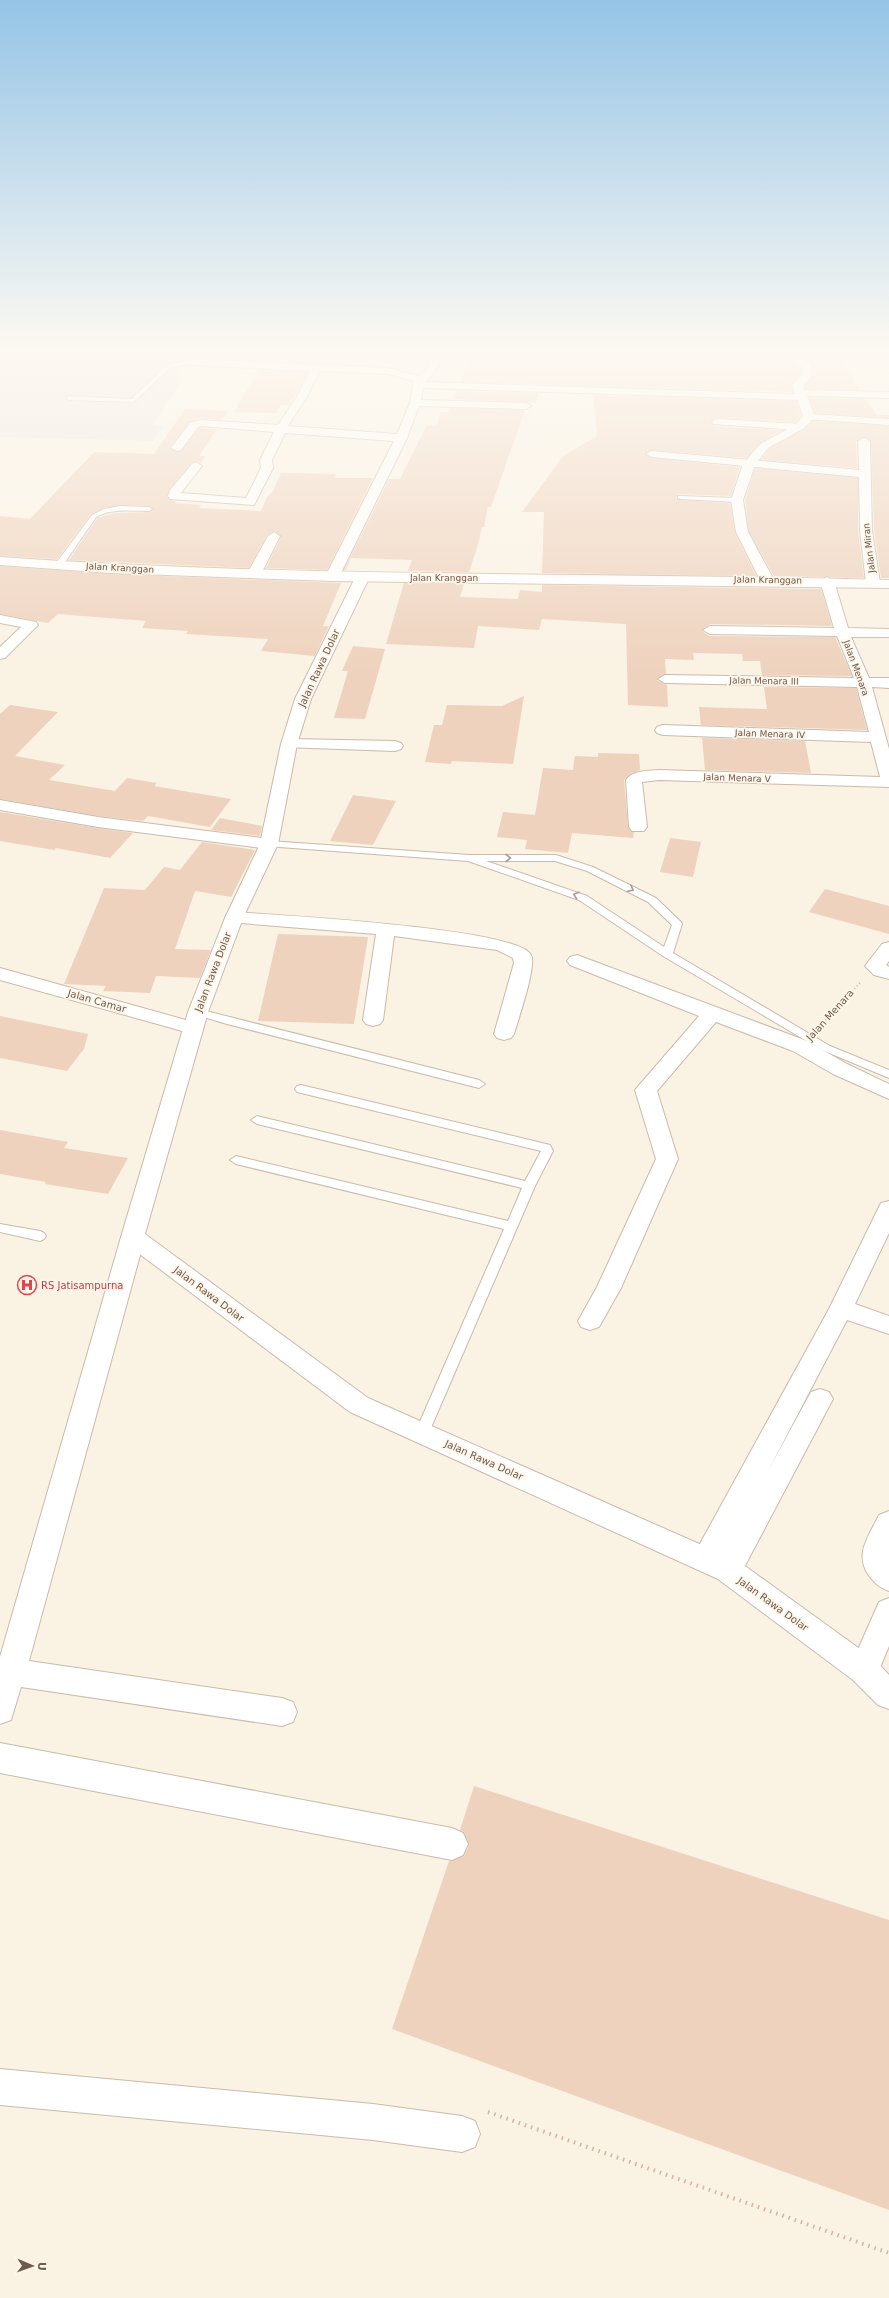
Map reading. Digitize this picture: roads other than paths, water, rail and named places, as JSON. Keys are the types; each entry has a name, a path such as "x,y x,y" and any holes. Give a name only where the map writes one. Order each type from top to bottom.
{"street":[{"path":"196,466 174,493 174,496 250,502 267,468 266,461"},
{"path":"332,576 389,461"},
{"path":"722,461 864,474"},
{"path":"751,461 749,464 737,500 742,532 766,580"},
{"name":"Jalan Miran","path":"864,461 866,531 873,583"},
{"path":"254,574 274,536"},
{"name":"Jalan Kranggan","path":"0,561 58,566 362,578 766,580 889,584"},
{"name":"Jalan Rawa Dolar","path":"362,578 303,699 289,744 269,844 234,918 196,1020 132,1237 359,1405 717,1565 864,1670 889,1695"},
{"name":"Jalan Menara","path":"827,581 842,631 863,682 880,733 889,781"},
{"path":"0,619 31,625 0,655"},
{"path":"710,630 842,631 889,633"},
{"name":"Jalan Menara III","path":"665,679 889,683"},
{"name":"Jalan Menara IV","path":"663,730 880,733"},
{"path":"289,744 395,746"},
{"name":"Jalan Menara V","path":"638,827 634,780 638,777 659,775 889,781"},
{"path":"0,805 98,822 269,844"},
{"path":"234,918 386,930 500,945 514,950 522,955 524,963 504,1034"},
{"path":"373,1020 386,930"},
{"path":"883,970 875,966 889,948"},
{"path":"577,961 712,1014 800,1046 840,1069 889,1092"},
{"name":"Jalan Camar","path":"0,974 196,1020"},
{"path":"590,1321 610,1288 667,1159 646,1090 712,1014"},
{"path":"717,1565 889,1209"},
{"path":"0,1710 132,1237"},
{"path":"841,1309 889,1325"},
{"path":"717,1565 820,1399"},
{"path":"889,1523 875,1553 876,1564 889,1579"},
{"path":"864,1670 889,1610"},
{"path":"10,1672 282,1712"},
{"path":"0,1758 452,1844"},
{"path":"0,2087 373,2122 462,2134"}],"lane":[{"path":"680,497 737,500"},
{"path":"58,566 89,522 98,512 149,509"},
{"path":"269,844 469,858 556,858 590,869 652,900 677,924 667,954"},
{"path":"469,858 583,898 667,954 826,1048 889,1074"},
{"path":"196,1020 231,1022 480,1084"},
{"path":"301,1089 546,1148 547,1155 529,1186 422,1433"},
{"path":"257,1120 529,1186"},
{"path":"236,1160 512,1226"},
{"path":"0,1228 40,1236"}],"place":[{"name":"RS Jatisampurna","path":"27,1285"}]}
